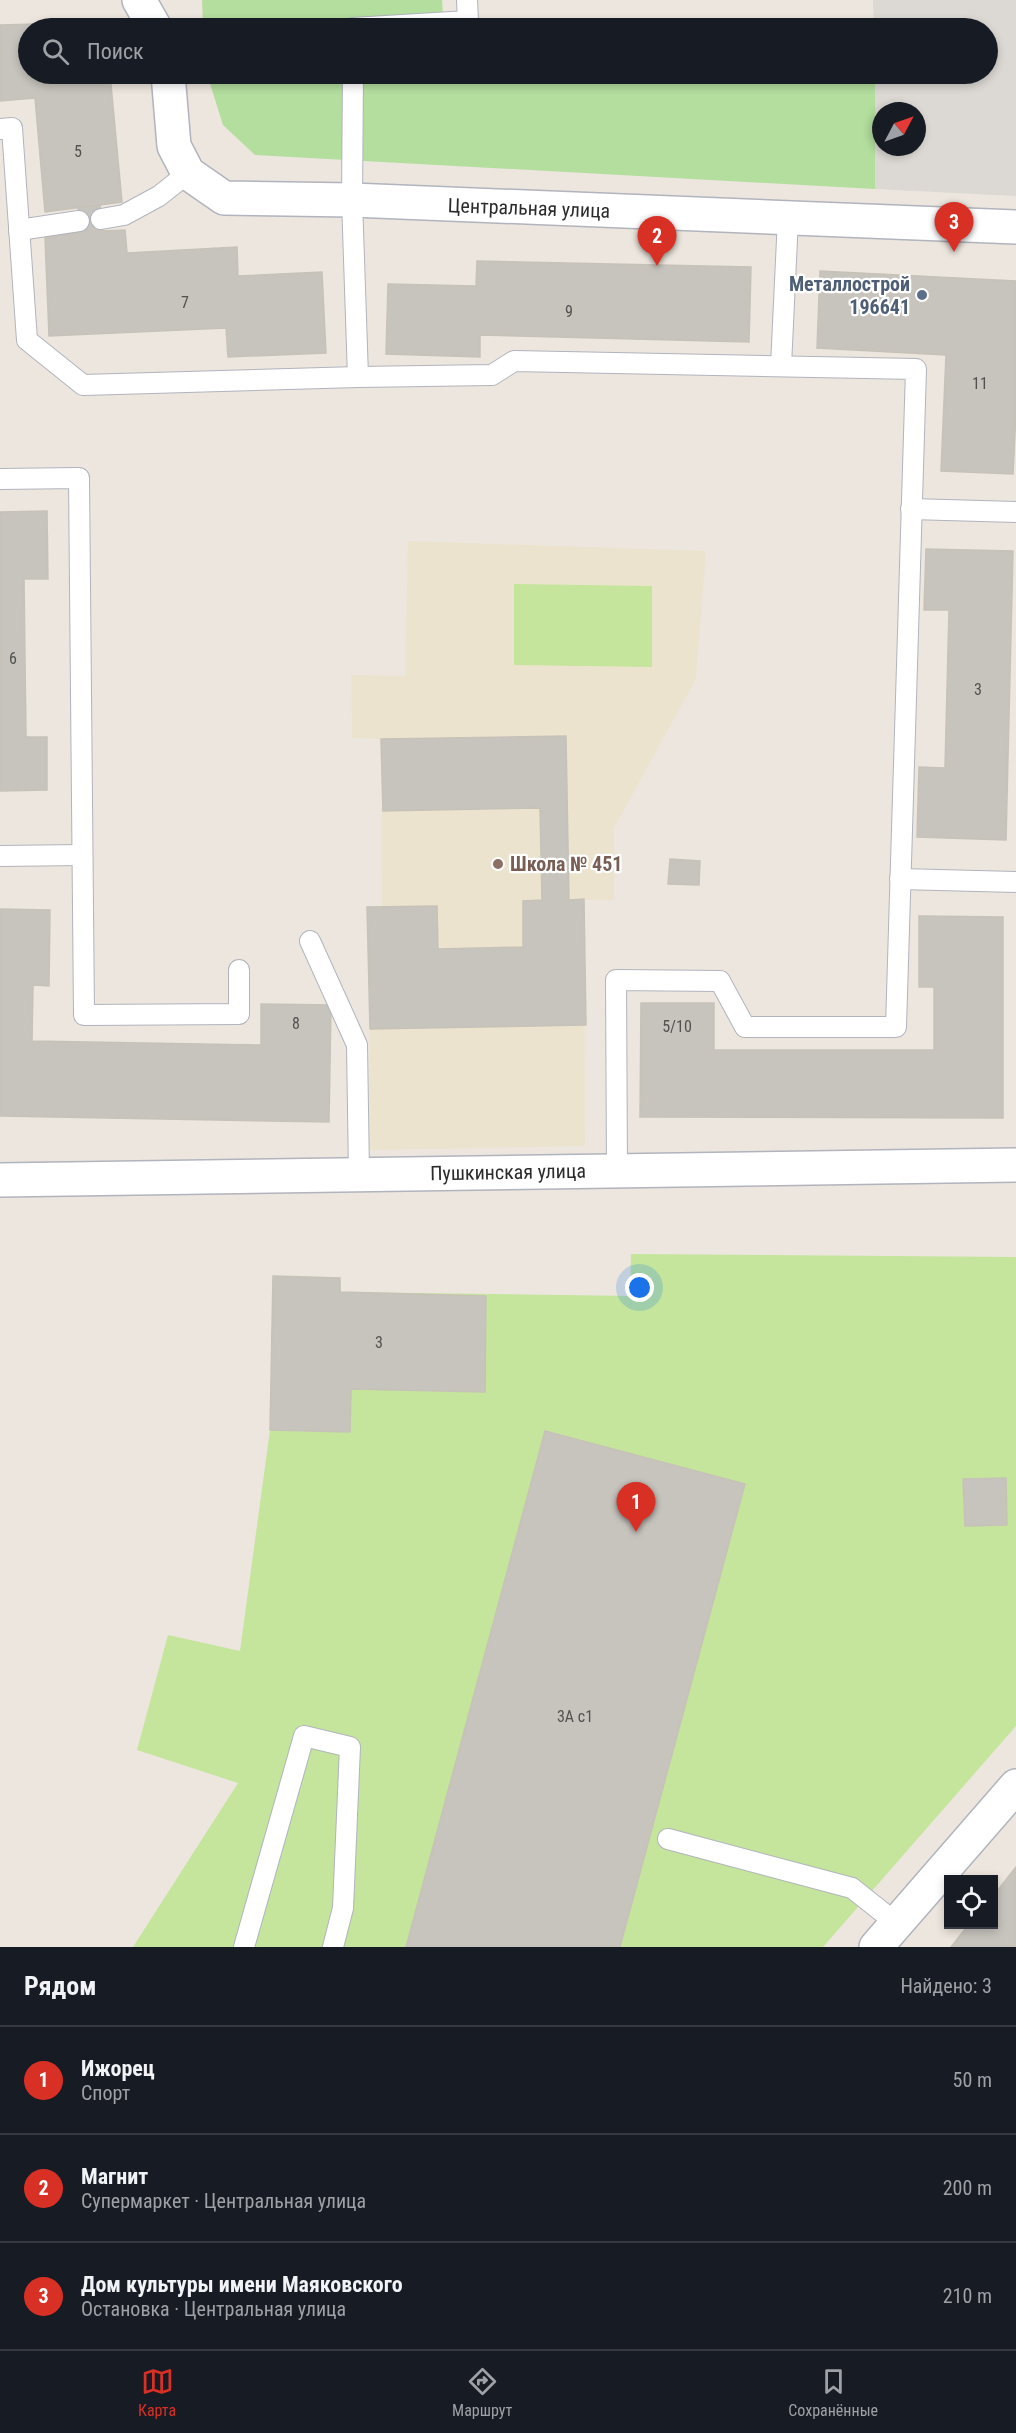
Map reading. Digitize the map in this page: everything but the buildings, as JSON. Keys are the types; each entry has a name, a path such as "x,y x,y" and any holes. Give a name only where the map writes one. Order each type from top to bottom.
{"street":[{"path":"139,0 149,18"},
{"path":"162,0 163,18"},
{"name":"Центральная улица","path":"169,84 174,146 188,173 224,198 352,200 1016,227"},
{"name":"Пушкинская улица","path":"0,1180 1016,1165"},
{"path":"886,1935 1016,1786"}],"lane":[{"path":"467,0 468,18"},
{"path":"353,84 352,200 358,377"},
{"path":"0,129 12,128 27,340 83,385 492,375 514,361 916,369 896,1027 745,1027 720,981 616,980 617,1170"},
{"path":"101,219 124,215 159,196 188,173"},
{"path":"781,366 788,218"},
{"path":"19,230 79,221"},
{"path":"0,479 79,478 84,1016 239,1014 239,970"},
{"path":"911,509 1016,513"},
{"path":"0,856 82,855"},
{"path":"900,879 1016,882"},
{"path":"310,941 357,1045 359,1174"},
{"path":"244,1947 304,1736 350,1747 343,1908 333,1947"},
{"path":"668,1839 852,1888 886,1935"}],"shaded area":[{"path":"873,0 1016,0 1016,196 875,189 875,156 926,156 926,102 875,102 875,84 998,84 998,18 874,18"},
{"name":"Школа № 451","path":"408,541 706,551 696,679 614,828 614,900 584,900 585,1146 369,1150 370,1029 367,907 382,907 381,739 352,738 351,675 405,676"}],"green space":[{"path":"202,0 442,0 443,18 203,18"},
{"path":"210,84 875,84 875,102 872,102 872,156 875,156 875,189 255,155 223,125"},
{"path":"514,584 652,586 652,667 514,665"},
{"path":"631,1254 1016,1257 1016,1726 823,1947 133,1947 238,1783 137,1750 168,1635 240,1651 270,1430 273,1276 340,1278 341,1292 630,1296"}],"place":[{"name":"Дом культуры имени Маяковского","path":"954,252"},
{"name":"Магнит","path":"657,266"},
{"name":"Металлострой 196641","path":"922,295"},
{"name":"Школа № 451","path":"498,864"},
{"name":"Ижорец","path":"636,1532"}]}
